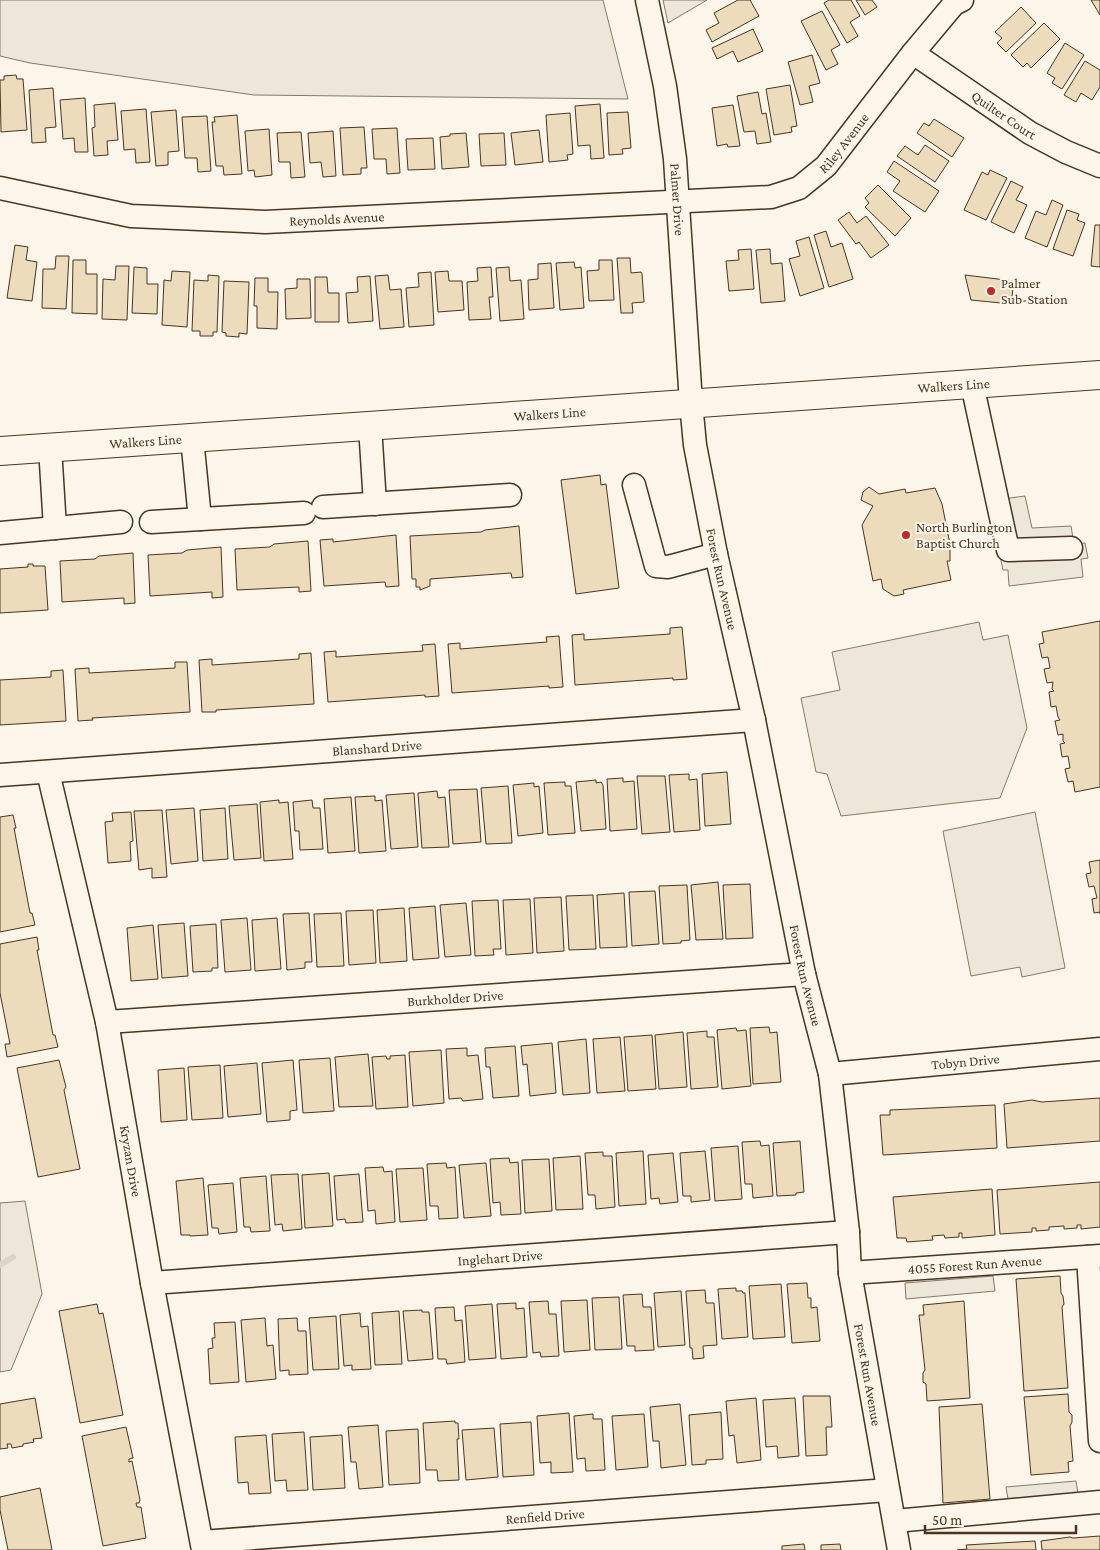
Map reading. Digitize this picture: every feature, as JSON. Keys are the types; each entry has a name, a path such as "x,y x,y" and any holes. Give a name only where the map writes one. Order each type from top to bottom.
{"main road":[{"name":"Walkers Line","path":"0,450 1100,375"}],"street":[{"name":"Palmer Drive","path":"647,0 666,86 674,159 691,403"},
{"name":"Riley Avenue","path":"677,203 772,197 799,188 826,166 913,53 954,4 962,0"},
{"name":"Quilter Court","path":"913,53 1030,133 1066,152 1100,166"},
{"name":"Reynolds Avenue","path":"0,188 130,216 265,222 677,203"},
{"path":"972,384 1008,550 1071,548"},
{"name":"Forest Run Avenue","path":"691,403 695,445 716,554 754,720 804,974 830,1074 848,1232 850,1273 898,1550"},
{"path":"370,426 375,504"},
{"path":"192,438 200,519"},
{"path":"50,447 55,528"},
{"path":"634,485 656,566 668,567 716,554"},
{"path":"151,522 510,495"},
{"path":"0,533 121,522"},
{"name":"Blanshard Drive","path":"0,775 754,720"},
{"name":"Kryzan Drive","path":"48,772 107,1022 152,1283 203,1546"},
{"name":"Burkholder Drive","path":"107,1022 804,974"},
{"name":"Tobyn Drive","path":"830,1074 1100,1049"},
{"name":"Inglehart Drive","path":"152,1283 848,1232"},
{"path":"1094,1256 1100,1441"},
{"name":"4055 Forest Run Avenue","path":"850,1273 1094,1256"},
{"name":"Renfield Drive","path":"203,1546 888,1490"},
{"path":"894,1521 1100,1502"}],"shaded area":[{"path":"0,0 603,0 628,99 254,95 30,63 0,56"},
{"path":"663,0 707,0 668,23"},
{"path":"1025,496 1032,528 1071,526 1074,544 1085,543 1088,558 1081,559 1083,577 1009,586 1008,570 1003,570 988,501"},
{"path":"979,622 983,640 1008,635 1027,728 1000,798 841,816 827,774 816,772 801,698 840,690 832,652"},
{"path":"1035,812 1065,968 1022,977 1020,967 971,976 943,831"},
{"path":"25,1201 42,1294 11,1370 0,1372 0,1203"},
{"path":"993,1276 995,1291 906,1299 905,1283"},
{"path":"1076,1481 1078,1493 1008,1499 1006,1487"}],"building":[{"path":"738,0 750,0 759,16 712,42 706,30 719,23 714,13"},
{"path":"829,0 851,0 860,16 850,22 858,36 847,43 824,3"},
{"path":"856,0 872,0 877,7 865,15"},
{"path":"1091,0 1100,0 1100,15"},
{"path":"1021,7 1036,23 1006,52 997,43 1002,38 995,32"},
{"path":"822,11 840,45 831,50 838,64 826,70 801,21"},
{"path":"1044,23 1060,39 1031,68 1027,63 1023,67 1011,55"},
{"path":"753,29 763,51 738,62 733,51 717,59 712,48"},
{"path":"1065,43 1084,55 1062,89 1052,83 1055,78 1047,73"},
{"path":"812,55 820,83 809,86 813,102 800,105 788,62"},
{"path":"1085,61 1100,70 1100,87 1092,100 1081,93 1076,102 1064,95"},
{"path":"16,75 17,79 23,79 27,130 1,132 0,80 4,80 4,76"},
{"path":"790,85 797,126 791,127 792,132 774,135 766,89"},
{"path":"53,88 56,127 45,128 46,142 32,143 29,90"},
{"path":"758,92 762,114 766,113 771,142 757,144 755,131 744,132 737,96"},
{"path":"85,98 88,152 75,152 74,138 63,139 60,100"},
{"path":"115,103 118,140 107,141 108,155 94,156 92,128 95,127 94,105"},
{"path":"600,104 604,158 591,159 590,145 578,146 575,106"},
{"path":"733,105 740,146 728,147 727,144 717,146 712,108"},
{"path":"146,109 150,162 136,163 135,149 124,150 121,111"},
{"path":"176,110 179,151 168,152 168,165 156,166 151,112"},
{"path":"628,112 631,148 622,149 623,154 609,155 607,113"},
{"path":"570,113 573,154 567,155 568,160 549,162 546,115"},
{"path":"237,115 242,174 224,175 223,166 216,166 212,122 215,122 214,117"},
{"path":"207,116 211,171 198,172 197,158 185,158 182,117"},
{"path":"934,119 964,138 952,157 917,133 924,123 929,126"},
{"path":"364,127 367,168 361,168 361,174 343,175 340,128"},
{"path":"397,128 400,173 387,174 386,159 374,159 372,129"},
{"path":"269,129 272,175 255,177 254,170 248,171 245,131"},
{"path":"539,130 543,162 515,165 511,133"},
{"path":"333,131 336,176 323,177 321,162 310,163 308,133"},
{"path":"301,132 305,177 291,178 290,162 279,162 277,133"},
{"path":"466,133 469,167 442,169 440,137"},
{"path":"504,133 506,165 481,166 479,134"},
{"path":"433,138 435,169 408,170 406,139"},
{"path":"925,145 949,161 935,182 897,156 905,146 918,155"},
{"path":"894,161 939,191 925,212 893,191 900,181 887,172"},
{"path":"990,170 1007,178 986,220 964,210 982,172 988,175"},
{"path":"1011,181 1023,187 1016,200 1027,205 1014,233 991,222"},
{"path":"878,185 911,218 895,236 865,207 869,203 865,198"},
{"path":"1052,200 1063,205 1047,247 1025,238 1036,211 1046,215"},
{"path":"1067,210 1079,214 1077,220 1085,223 1073,256 1053,249"},
{"path":"849,212 857,223 866,216 889,245 871,258 859,242 856,244 838,220"},
{"path":"1095,225 1100,225 1100,267 1091,266"},
{"path":"826,231 831,247 842,243 853,279 829,287 814,235"},
{"path":"809,237 824,288 800,296 789,259 800,256 796,241"},
{"path":"15,245 28,247 26,260 37,262 32,301 7,298"},
{"path":"751,249 754,289 729,291 726,261 739,260 738,250"},
{"path":"770,249 771,264 782,263 785,301 761,303 756,250"},
{"path":"56,256 69,256 66,309 42,308 43,269 55,269"},
{"path":"617,258 630,258 631,273 641,272 642,274 644,302 632,303 633,313 621,313"},
{"path":"73,260 86,260 86,274 97,274 97,314 72,313"},
{"path":"599,260 612,260 614,300 589,301 587,271 599,270"},
{"path":"574,262 575,268 581,267 584,308 560,310 556,263"},
{"path":"551,263 554,308 529,310 528,280 538,279 538,264"},
{"path":"116,266 129,266 127,320 102,319 103,279 115,280"},
{"path":"134,267 147,268 147,284 158,284 157,314 132,313"},
{"path":"491,267 493,297 489,297 491,319 469,320 467,282 478,281 477,268"},
{"path":"509,267 510,281 521,280 524,319 500,321 496,268"},
{"path":"172,271 190,272 187,327 162,325 164,280 171,281"},
{"path":"448,271 449,281 462,281 464,310 438,312 435,272"},
{"path":"431,272 434,325 409,327 406,288 419,287 418,273"},
{"path":"208,275 219,276 217,332 213,332 213,336 200,336 200,331 192,331 194,280 208,281"},
{"path":"388,275 390,290 401,289 404,327 380,329 375,276"},
{"name":"Palmer Sub-Station","path":"965,275 1014,281 1011,304 971,300"},
{"path":"370,276 373,321 348,323 346,293 358,292 357,277"},
{"path":"315,277 327,277 328,293 339,293 339,322 315,322"},
{"path":"255,278 268,278 268,292 278,292 277,329 257,328 257,306 254,306"},
{"path":"297,279 310,279 311,318 286,319 285,289 297,288"},
{"path":"224,281 249,282 247,334 239,333 239,337 226,336 226,333 222,332"},
{"path":"600,475 601,485 606,484 619,588 576,594 561,480"},
{"name":"North Burlington Baptist Church","path":"869,487 879,494 905,489 906,493 935,488 942,504 950,544 950,561 947,561 951,580 903,590 904,594 894,596 883,589 881,579 873,581 862,525 873,506 861,500 863,492"},
{"path":"519,526 523,577 512,578 511,573 430,579 430,586 420,590 420,587 416,587 416,579 412,579 410,536 481,532"},
{"path":"396,535 399,586 386,587 385,582 324,586 320,540 333,539 333,542"},
{"path":"308,541 311,591 299,592 299,587 237,590 235,549 270,547 274,544"},
{"path":"221,547 223,597 212,598 212,592 150,596 148,555 182,553 187,550"},
{"path":"133,553 135,603 124,604 124,598 62,602 60,561 95,559 99,556"},
{"path":"28,564 45,566 48,610 0,613 0,569 28,567"},
{"path":"1100,621 1100,787 1075,792 1073,781 1068,782 1065,769 1070,768 1068,756 1062,757 1060,744 1065,743 1063,741 1063,734 1058,735 1055,721 1060,720 1056,706 1051,707 1049,692 1054,691 1052,689 1053,682 1047,683 1044,669 1050,668 1048,657 1042,658 1039,644 1044,643 1042,632"},
{"path":"682,627 687,679 673,680 673,678 575,685 572,635 584,634 584,640 670,634 670,628"},
{"path":"559,636 563,687 549,688 549,686 452,693 448,644 460,643 460,649 547,642 546,637"},
{"path":"435,644 439,696 425,697 425,695 328,702 324,652 336,651 336,657 423,651 422,645"},
{"path":"311,653 314,704 202,712 199,660 212,659 212,665 299,659 299,654"},
{"path":"175,662 187,662 190,712 92,718 93,720 78,721 75,669 89,668 89,673 175,668"},
{"path":"63,670 66,721 0,725 0,680 51,677 51,671"},
{"path":"727,772 731,824 705,826 702,774"},
{"path":"689,774 689,780 697,779 700,830 674,832 669,775"},
{"path":"637,776 665,776 670,832 642,834"},
{"path":"623,778 623,782 634,781 637,829 610,831 607,779"},
{"path":"596,780 596,783 601,782 603,785 606,829 581,831 576,782"},
{"path":"565,782 565,786 571,786 575,833 548,835 544,783"},
{"path":"534,783 534,787 539,786 543,833 518,836 513,785"},
{"path":"508,786 512,843 486,844 481,788"},
{"path":"477,789 481,842 453,844 449,790"},
{"path":"437,791 438,798 445,797 449,847 422,848 418,793"},
{"path":"414,793 418,847 391,849 386,795"},
{"path":"375,796 375,801 382,800 386,851 359,853 355,797"},
{"path":"351,797 355,851 328,853 324,799"},
{"path":"279,800 279,803 288,802 293,859 264,861 260,802"},
{"path":"312,800 313,808 320,808 323,849 300,850 299,831 295,831 293,802"},
{"path":"257,804 261,858 234,860 229,806"},
{"path":"194,808 198,861 171,864 166,810"},
{"path":"225,808 228,859 203,861 200,810"},
{"path":"162,810 167,877 152,878 152,868 139,870 134,811"},
{"path":"131,812 133,841 130,842 131,861 108,863 105,822 113,821 112,813"},
{"path":"13,815 30,913 32,913 35,925 0,932 0,817"},
{"path":"1100,860 1100,912 1094,913 1092,899 1097,898 1094,886 1089,887 1086,874 1091,873 1089,862"},
{"path":"718,882 723,939 696,940 691,885"},
{"path":"750,884 753,938 726,939 723,885"},
{"path":"687,885 690,940 681,941 681,943 663,944 659,886"},
{"path":"655,891 659,944 632,946 629,892"},
{"path":"624,893 627,947 600,948 597,895"},
{"path":"593,895 596,949 569,950 566,896"},
{"path":"561,897 564,951 537,953 534,898"},
{"path":"530,899 533,953 506,955 503,900"},
{"path":"498,900 501,949 493,949 494,955 475,956 472,901"},
{"path":"466,903 471,955 445,957 440,905"},
{"path":"435,906 439,958 413,960 409,908"},
{"path":"404,908 407,961 380,963 377,910"},
{"path":"373,910 376,963 349,965 346,911"},
{"path":"309,913 312,962 305,962 305,968 287,970 283,914"},
{"path":"341,913 344,966 317,967 314,914"},
{"path":"247,918 251,970 225,972 221,920"},
{"path":"277,918 281,969 255,971 252,920"},
{"path":"184,923 188,976 162,978 158,925"},
{"path":"216,924 218,968 212,968 212,971 193,972 190,926"},
{"path":"153,925 158,979 131,981 127,928"},
{"path":"37,937 39,950 37,950 53,1035 55,1035 58,1047 7,1057 5,1044 10,1044 0,993 0,944"},
{"path":"769,1027 770,1033 777,1032 781,1082 753,1084 750,1028"},
{"path":"736,1028 737,1031 746,1030 751,1086 722,1089 717,1030"},
{"path":"707,1031 707,1037 714,1037 718,1087 691,1089 687,1033"},
{"path":"683,1032 687,1087 659,1089 655,1035"},
{"path":"652,1035 656,1089 628,1091 624,1037"},
{"path":"620,1037 625,1091 597,1093 593,1039"},
{"path":"586,1039 590,1093 563,1095 558,1042"},
{"path":"552,1043 556,1093 530,1096 527,1064 523,1065 521,1046"},
{"path":"515,1046 519,1096 493,1098 490,1067 486,1067 485,1048"},
{"path":"467,1048 467,1056 478,1055 483,1099 463,1101 461,1098 449,1099 446,1049"},
{"path":"441,1050 444,1103 413,1106 409,1052"},
{"path":"368,1054 373,1106 339,1107 335,1057"},
{"path":"405,1055 408,1107 376,1109 372,1057 386,1056 387,1059 390,1059 390,1056"},
{"path":"330,1058 334,1111 303,1113 299,1060"},
{"path":"59,1060 66,1087 64,1090 80,1169 38,1177 17,1068"},
{"path":"293,1060 297,1110 290,1111 290,1120 267,1122 262,1063"},
{"path":"257,1063 261,1114 228,1117 224,1066"},
{"path":"220,1065 223,1118 192,1120 188,1067"},
{"path":"184,1068 187,1120 161,1122 158,1070"},
{"path":"1100,1098 1100,1141 1007,1148 1004,1104 1032,1100 1042,1102"},
{"path":"995,1105 997,1148 883,1155 880,1115 890,1115 890,1110"},
{"path":"760,1141 761,1146 769,1145 773,1196 753,1198 752,1184 745,1184 742,1142"},
{"path":"800,1141 804,1192 796,1193 796,1195 777,1196 773,1143"},
{"path":"738,1146 742,1199 715,1201 711,1148"},
{"path":"643,1151 646,1204 619,1206 616,1153"},
{"path":"705,1151 710,1200 691,1202 691,1196 683,1196 680,1153"},
{"path":"603,1152 603,1156 612,1156 615,1207 596,1209 595,1195 588,1195 585,1153"},
{"path":"673,1153 678,1202 660,1204 659,1198 651,1199 648,1155"},
{"path":"580,1156 583,1209 556,1210 553,1158"},
{"path":"509,1158 510,1163 518,1162 521,1214 501,1215 500,1202 493,1203 490,1159"},
{"path":"549,1159 552,1211 525,1213 522,1160"},
{"path":"446,1163 447,1168 455,1167 458,1218 439,1219 438,1206 430,1206 427,1164"},
{"path":"486,1163 491,1216 464,1218 459,1165"},
{"path":"383,1167 384,1172 392,1171 395,1222 376,1224 375,1210 368,1211 365,1168"},
{"path":"423,1168 427,1220 400,1222 396,1169"},
{"path":"329,1173 333,1226 305,1228 302,1175"},
{"path":"298,1174 302,1229 283,1231 282,1224 275,1225 271,1175"},
{"path":"359,1174 363,1222 346,1223 345,1219 337,1220 334,1176"},
{"path":"266,1176 270,1231 251,1232 250,1227 244,1227 240,1178"},
{"path":"203,1178 208,1235 181,1235 176,1181"},
{"path":"1100,1182 1100,1227 1081,1229 1081,1225 1077,1225 1077,1228 1064,1229 1064,1226 1049,1227 1049,1230 1036,1231 1036,1228 1032,1228 1032,1232 1000,1234 997,1190"},
{"path":"233,1183 237,1232 219,1234 218,1228 212,1228 208,1185"},
{"path":"992,1189 995,1235 962,1238 962,1233 959,1233 959,1237 945,1238 944,1235 932,1236 933,1240 907,1242 906,1238 897,1238 893,1197"},
{"path":"1060,1276 1064,1304 1062,1307 1068,1388 1024,1391 1016,1279"},
{"path":"807,1283 808,1298 811,1298 811,1308 817,1307 820,1341 792,1343 787,1284"},
{"path":"781,1284 785,1337 753,1339 749,1286"},
{"path":"736,1288 736,1291 745,1293 748,1337 722,1339 718,1289"},
{"path":"705,1290 706,1303 714,1303 717,1345 703,1346 704,1358 693,1359 692,1348 690,1348 686,1291"},
{"path":"681,1291 685,1345 658,1347 654,1293"},
{"path":"642,1294 643,1307 651,1307 654,1350 635,1351 635,1346 627,1346 623,1295"},
{"path":"619,1297 622,1349 595,1350 592,1298"},
{"path":"587,1300 590,1350 564,1352 561,1301"},
{"path":"548,1301 549,1314 556,1314 559,1356 541,1357 540,1352 533,1353 529,1302"},
{"path":"964,1301 970,1398 927,1401 926,1384 923,1382 925,1370 919,1315 924,1315 923,1305"},
{"path":"516,1303 516,1309 524,1308 527,1357 501,1359 497,1304"},
{"path":"97,1304 99,1314 103,1313 123,1415 80,1423 59,1311"},
{"path":"492,1304 496,1358 469,1360 465,1306"},
{"path":"454,1307 455,1321 462,1320 465,1362 447,1364 446,1359 438,1359 435,1308"},
{"path":"422,1310 422,1312 429,1312 433,1359 408,1361 403,1311"},
{"path":"399,1311 402,1364 375,1365 372,1313"},
{"path":"360,1313 361,1327 368,1326 371,1369 352,1370 352,1365 344,1366 340,1315"},
{"path":"336,1316 339,1369 313,1370 309,1318"},
{"path":"265,1318 267,1346 273,1345 276,1379 246,1382 241,1320"},
{"path":"297,1318 298,1331 306,1331 308,1374 289,1375 289,1370 280,1371 278,1319"},
{"path":"235,1322 239,1382 210,1384 208,1349 213,1348 212,1338 215,1338 214,1323"},
{"path":"1068,1394 1069,1412 1072,1415 1070,1426 1073,1461 1068,1462 1069,1472 1031,1475 1024,1397"},
{"path":"803,1396 830,1396 832,1427 826,1427 827,1455 806,1456"},
{"path":"35,1398 42,1438 33,1439 34,1442 12,1448 11,1444 7,1444 8,1448 0,1449 0,1404"},
{"path":"756,1398 761,1460 737,1463 734,1435 729,1436 726,1401"},
{"path":"795,1398 799,1456 778,1458 777,1446 766,1447 763,1400"},
{"path":"680,1404 686,1465 661,1468 659,1441 653,1441 650,1407"},
{"path":"982,1404 990,1499 943,1503 939,1407"},
{"path":"721,1412 723,1459 706,1460 706,1464 692,1465 689,1415"},
{"path":"569,1413 573,1472 551,1473 551,1462 540,1463 537,1416"},
{"path":"593,1414 593,1419 602,1419 605,1470 586,1471 585,1458 577,1459 574,1416"},
{"path":"644,1414 648,1467 616,1470 612,1416"},
{"path":"455,1421 455,1423 458,1423 459,1480 438,1481 437,1470 426,1470 423,1423"},
{"path":"531,1422 534,1475 503,1477 500,1424"},
{"path":"378,1425 383,1487 359,1489 356,1462 351,1462 348,1427"},
{"path":"126,1427 133,1458 129,1459 129,1462 132,1461 140,1500 139,1503 136,1503 137,1507 141,1507 146,1538 103,1546 82,1436"},
{"path":"494,1428 498,1477 466,1480 462,1430"},
{"path":"418,1429 420,1483 389,1485 386,1431"},
{"path":"304,1432 308,1490 287,1491 286,1480 275,1481 272,1434"},
{"path":"266,1435 271,1493 249,1494 248,1482 238,1483 235,1437"},
{"path":"342,1435 345,1488 313,1490 310,1437"},
{"path":"40,1488 52,1550 8,1550 0,1510 0,1497"},
{"path":"1100,1536 1100,1550 1042,1550 1041,1541 1070,1537"},
{"path":"1035,1541 1036,1550 957,1550 967,1549 966,1545"},
{"path":"804,1544 805,1550 782,1550 782,1546"},
{"path":"840,1544 841,1550 821,1550 821,1545"}],"waterway":[{"path":"0,1265 13,1257"}],"place":[{"name":"Palmer Sub-Station","path":"991,291"},
{"name":"North Burlington Baptist Church","path":"906,535"}]}
